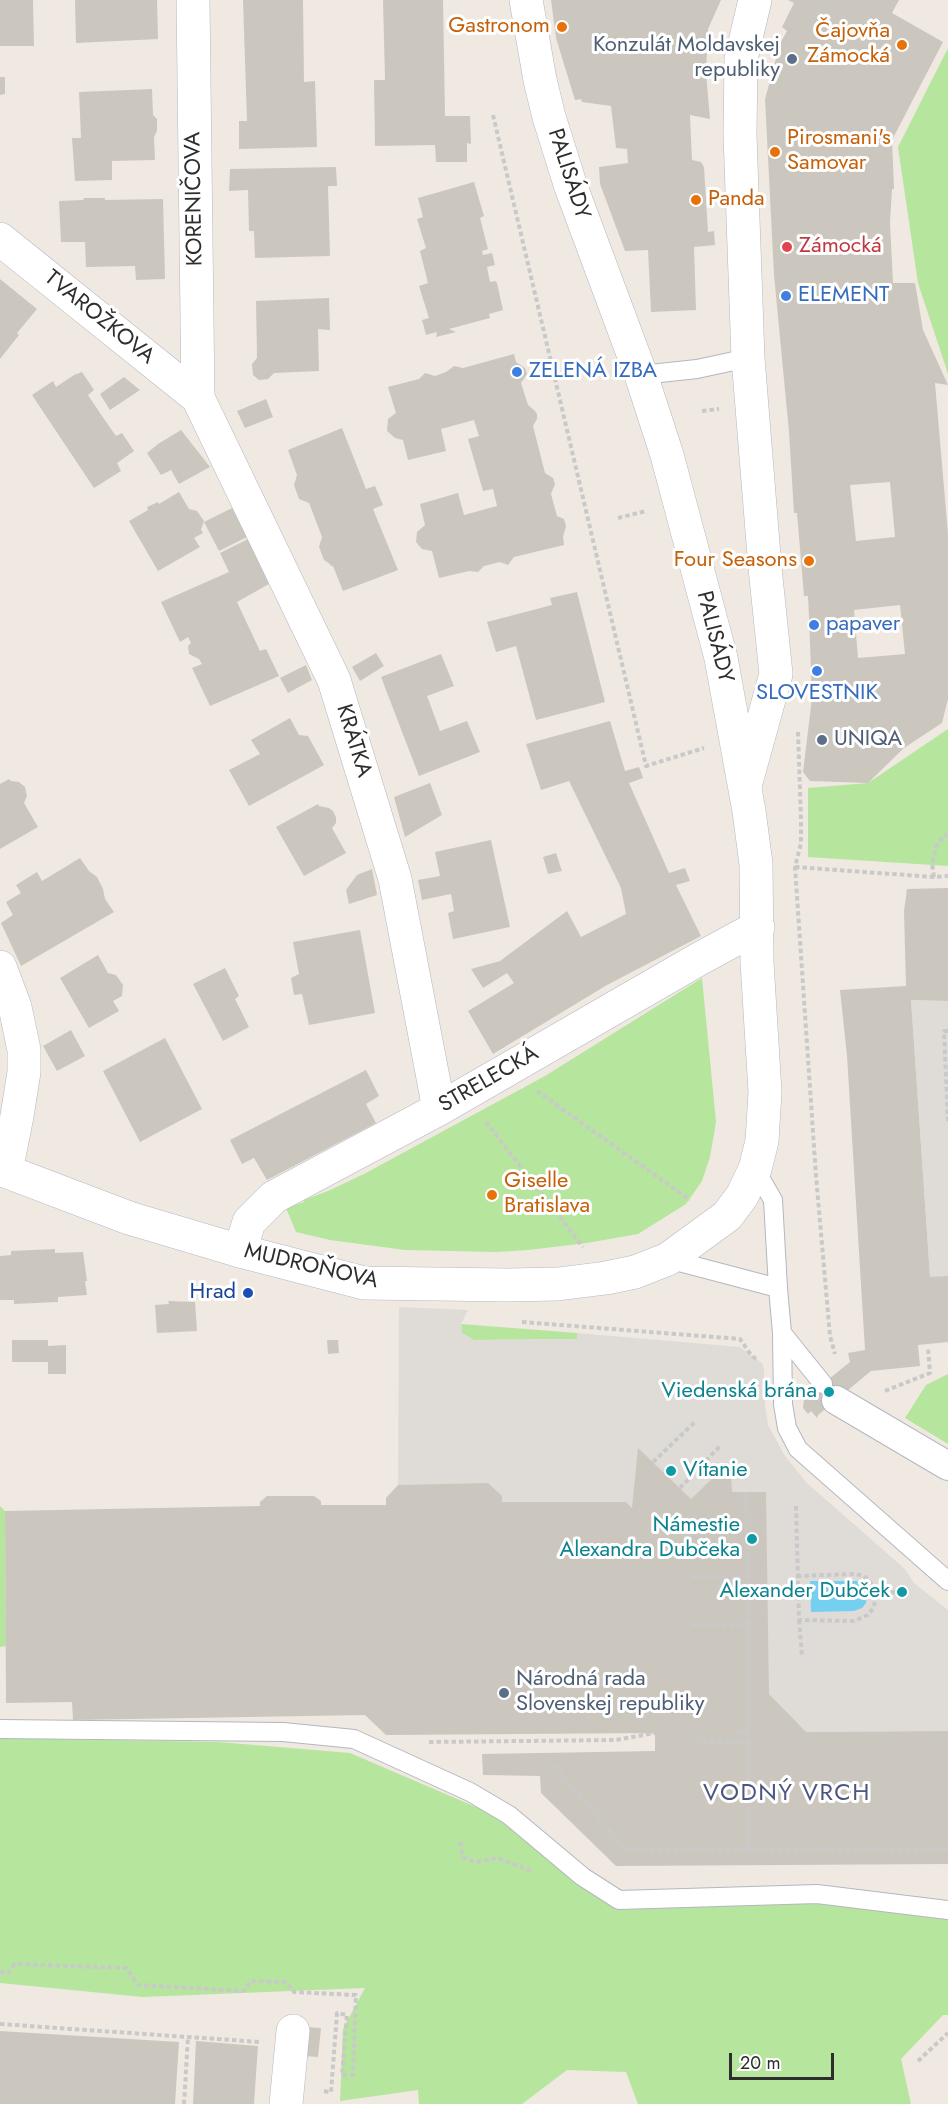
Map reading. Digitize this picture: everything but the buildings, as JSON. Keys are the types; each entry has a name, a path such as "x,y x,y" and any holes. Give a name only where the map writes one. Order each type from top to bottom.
{"street":[{"name":"KORENIČOVA","path":"193,0 198,398"},
{"name":"PALISÁDY","path":"526,0 540,80 571,188 641,375 667,455 721,658 745,786 756,864 758,962 765,1092 762,1141 755,1169 742,1196 727,1216 668,1259"},
{"path":"745,786 776,674 748,358 740,135 741,59 754,4"},
{"name":"TVAROŽKOVA","path":"0,238 198,398"},
{"name":"KRÁTKA","path":"198,398 334,680 396,879 439,1108"},
{"name":"STRELECKÁ","path":"240,1251 249,1222 274,1197 439,1108 758,927"},
{"path":"0,968 15,1006 24,1050 24,1072 17,1116 3,1170"},
{"name":"MUDROŇOVA","path":"3,1170 129,1218 240,1251 364,1283 508,1286 570,1282 635,1272 668,1259"},
{"path":"830,1392 948,1466"},
{"path":"286,2104 292,2037"}],"lane":[{"path":"641,375 697,369 748,358"},
{"path":"755,1169 773,1200 782,1333 783,1404 787,1428 798,1449 948,1581"},
{"path":"668,1259 778,1288"},
{"path":"782,1333 830,1392"},
{"path":"0,1729 283,1732 354,1738 470,1792 509,1815 583,1877 620,1900 817,1894 948,1910"}],"path":[{"path":"493,115 646,766 711,746"},
{"path":"618,518 651,509"},
{"path":"798,727 801,843 795,867 816,1176 830,1336 838,1362"},
{"path":"934,877 932,864 937,843 948,834"},
{"path":"795,867 934,877 948,876"},
{"path":"948,1031 944,1031 948,1121"},
{"path":"533,1088 696,1204"},
{"path":"482,1117 587,1252"},
{"path":"521,1322 741,1339 751,1355 762,1363"},
{"path":"877,1393 930,1373 928,1348"},
{"path":"653,1462 696,1421"},
{"path":"680,1488 721,1445"},
{"path":"746,1492 748,1850"},
{"path":"796,1506 802,1656"},
{"path":"798,1576 856,1574 864,1576 874,1587 876,1593 874,1606 862,1619 854,1621 799,1620"},
{"path":"692,1576 748,1576"},
{"path":"876,1593 902,1592"},
{"path":"692,1625 747,1625"},
{"path":"735,1732 748,1731"},
{"path":"428,1742 616,1740 655,1734"},
{"path":"695,1741 748,1742"},
{"path":"554,1766 626,1850 948,1850"},
{"path":"460,1842 463,1857 476,1862 498,1858 542,1875"},
{"path":"0,1972 8,1973 15,1964 126,1968 138,1984 243,1991 251,1981 286,1982 294,1992 356,1995 354,2075 342,2075 346,2015"},
{"path":"0,2024 188,2037 292,2037"},
{"path":"918,2061 948,2033"},
{"path":"184,2104 188,2037"}],"green space":[{"path":"948,48 948,374 918,283 898,147"},
{"path":"948,729 948,866 808,857 808,788 868,783"},
{"path":"702,978 716,1122 710,1157 702,1181 686,1204 638,1234 528,1250 497,1252 405,1250 330,1240 296,1232 286,1208 364,1174 545,1076"},
{"path":"461,1324 577,1333 577,1339 473,1340 462,1333"},
{"path":"948,1374 948,1444 905,1418 926,1385"},
{"path":"0,1506 5,1511 6,1646 0,1647"},
{"path":"0,1738 219,1742 350,1753 492,1814 616,1910 819,1901 948,1919 948,2015 943,2015 901,2059 911,2104 638,2104 626,2072 567,2070 522,2104 419,2104 418,2090 340,2101 343,2029 365,1988 143,1997 0,1983"}],"shaded area":[{"path":"911,1000 948,1001 948,1284 930,1277"},
{"name":"Námestie Alexandra Dubčeka","path":"399,1307 468,1310 461,1324 462,1333 474,1340 577,1339 577,1333 740,1347 762,1363 768,1425 785,1456 806,1482 906,1570 914,1583 948,1610 948,1731 806,1732 748,1742 634,1733 632,1508 625,1502 502,1502 398,1485"}],"water":[{"path":"810,1581 858,1581 867,1593 866,1603 862,1608 854,1611 811,1612"}],"place":[{"name":"Gastronom","path":"562,27"},
{"name":"Čajovňa Zámocká","path":"902,45"},
{"name":"Konzulát Moldavskej republiky","path":"792,59"},
{"name":"Pirosmani's Samovar","path":"775,152"},
{"name":"Panda","path":"696,200"},
{"name":"Zámocká","path":"787,247"},
{"name":"ELEMENT","path":"786,296"},
{"name":"ZELENÁ IZBA","path":"517,372"},
{"name":"Four Seasons","path":"809,561"},
{"name":"papaver","path":"814,625"},
{"name":"SLOVESTNIK","path":"817,671"},
{"name":"UNIQA","path":"822,740"},
{"name":"Giselle Bratislava","path":"492,1195"},
{"name":"Hrad","path":"248,1293"},
{"name":"Viedenská brána","path":"829,1392"},
{"name":"Vítanie","path":"671,1471"},
{"name":"Námestie Alexandra Dubčeka","path":"752,1539"},
{"name":"Alexander Dubček","path":"902,1592"},
{"name":"Národná rada Slovenskej republiky","path":"504,1693"}],"district":[{"name":"VODNÝ VRCH","path":"787,1794"}]}
